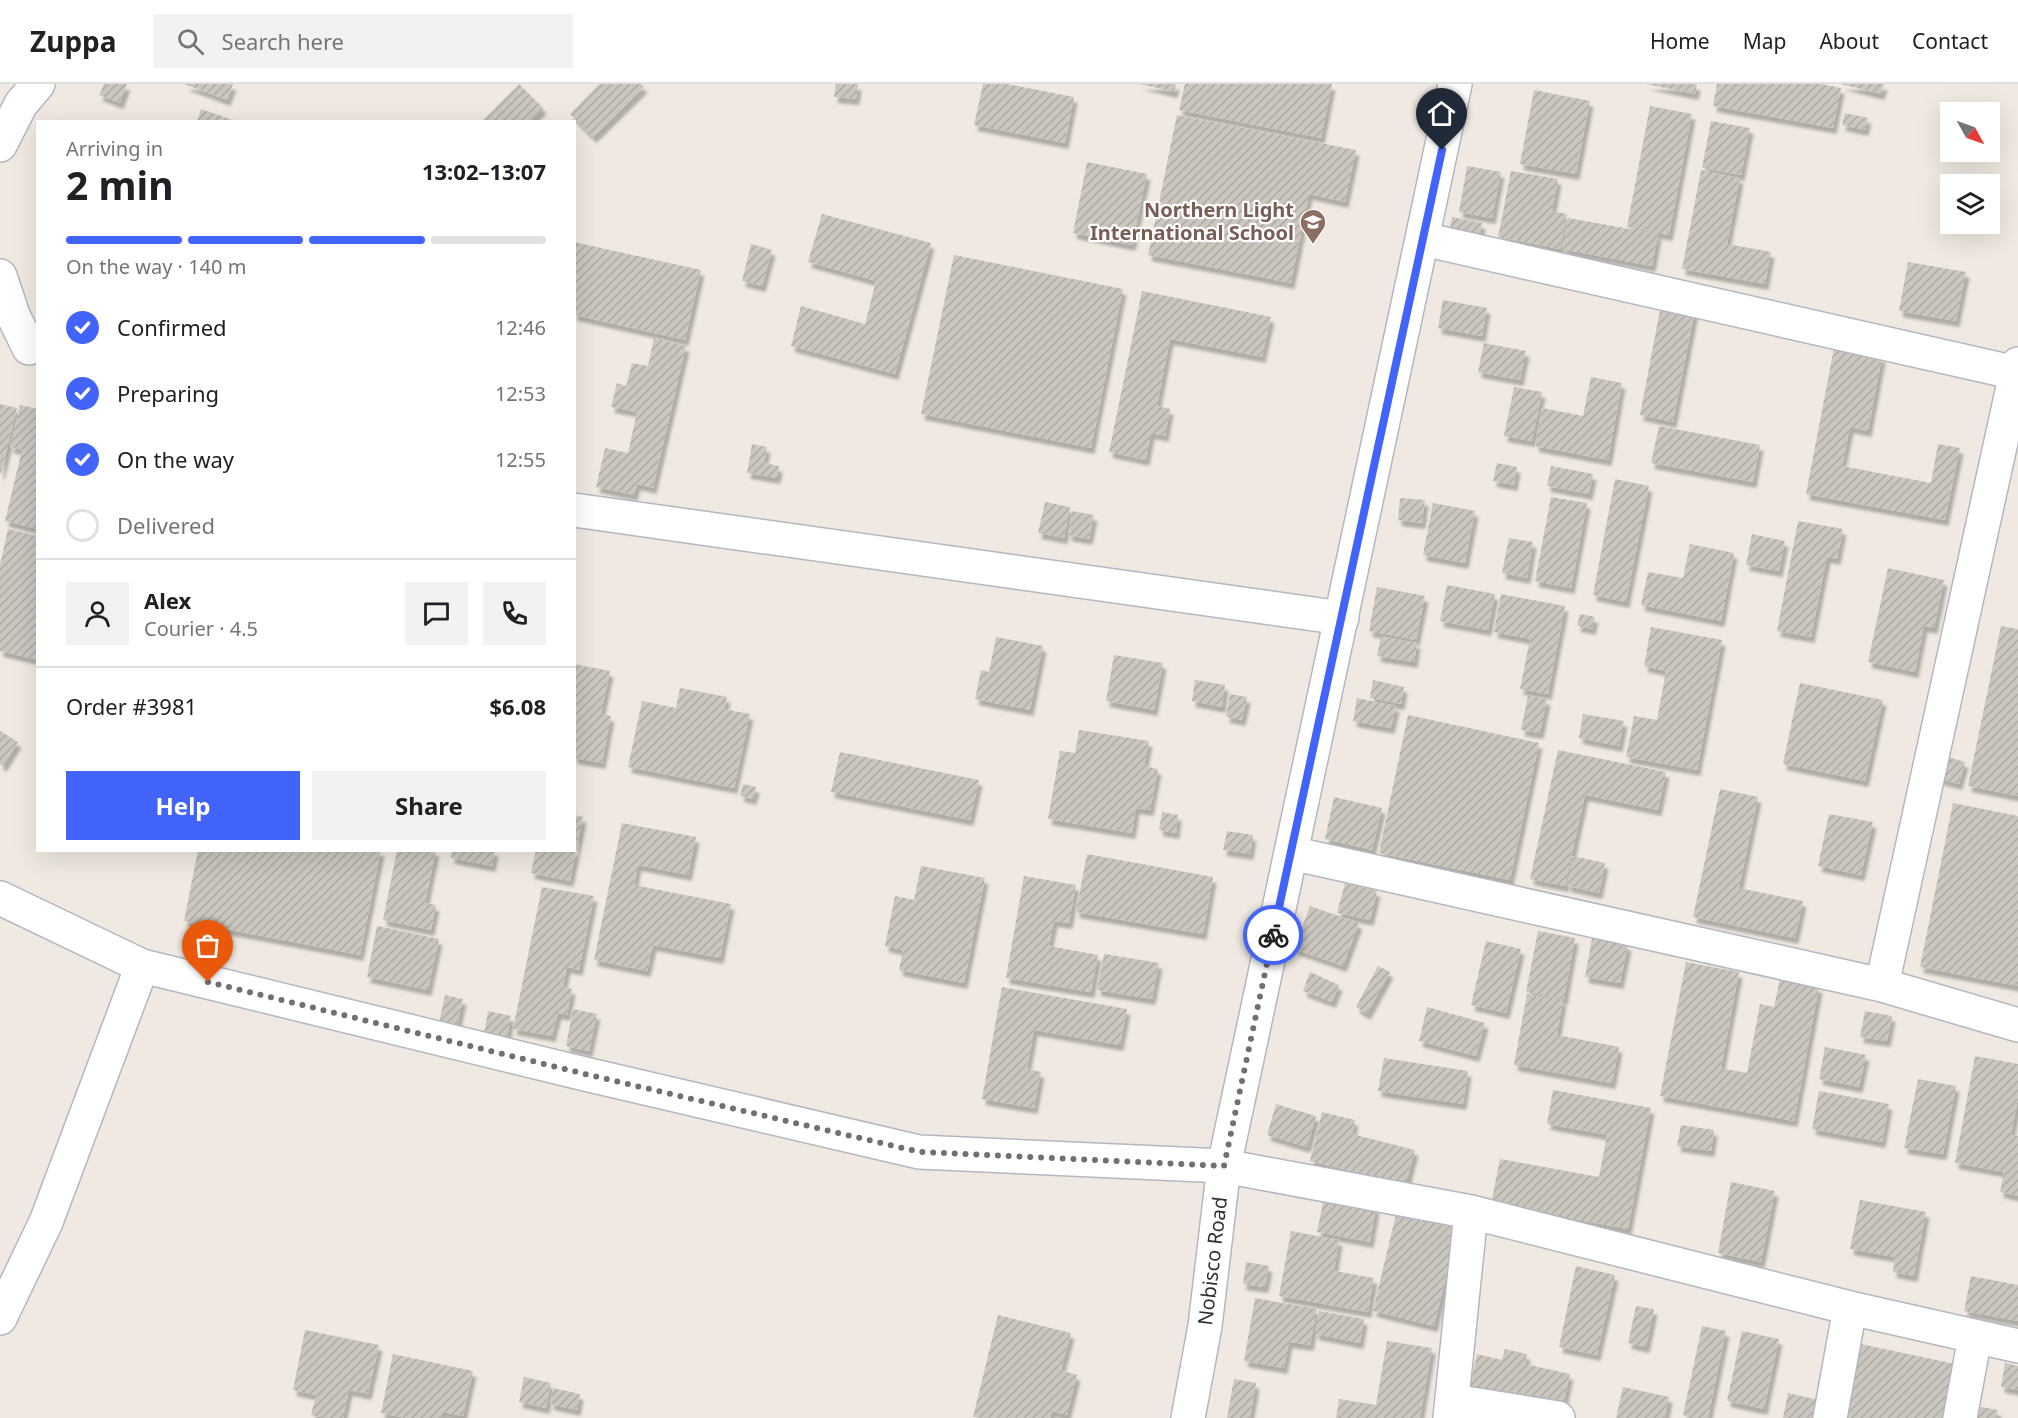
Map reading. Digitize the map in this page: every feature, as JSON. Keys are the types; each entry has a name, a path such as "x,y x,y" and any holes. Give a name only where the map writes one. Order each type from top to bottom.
{"street":[{"path":"0,145 21,104 39,84"},
{"name":"Nobisco Road","path":"1188,1418 1205,1326 1224,1166 1455,84"},
{"path":"1423,239 2017,369 1882,985"},
{"path":"0,276 13,315 33,352"},
{"path":"0,329 33,352"},
{"path":"576,510 1342,618"},
{"path":"1291,853 1882,985 2018,1025"},
{"path":"0,898 142,966 585,1074 920,1152 1224,1166 1471,1212 1850,1308 2018,1346"},
{"path":"0,1318 46,1222 142,966"},
{"path":"1471,1212 1451,1409 1558,1418"},
{"path":"1830,1418 1850,1308"},
{"path":"1960,1418 1975,1337"}],"building":[{"path":"104,84 127,84 120,103 99,95"},
{"path":"184,84 233,84 227,100"},
{"path":"519,84 543,108 532,120 483,120"},
{"path":"599,84 641,84 644,87 593,137 570,114"},
{"path":"836,84 858,84 856,99 834,97"},
{"path":"983,84 1007,84 1074,97 1065,143 974,125"},
{"path":"1140,84 1176,84 1174,92"},
{"path":"1185,84 1332,84 1321,138 1179,110"},
{"path":"1646,84 1697,84 1695,94"},
{"path":"1717,84 1821,84 1841,88 1833,128 1713,106"},
{"path":"1841,84 1884,84 1881,94"},
{"path":"1534,90 1590,101 1576,174 1520,164"},
{"path":"1650,106 1692,114 1669,235 1627,227"},
{"path":"201,109 233,120 198,120"},
{"path":"1845,113 1868,118 1865,130 1842,125"},
{"path":"1177,115 1356,150 1345,202 1309,194 1291,283 1148,255"},
{"path":"1711,121 1750,128 1741,175 1702,168"},
{"path":"1087,162 1147,174 1132,245 1073,233"},
{"path":"1467,166 1501,172 1492,218 1459,212"},
{"path":"1701,170 1740,178 1727,244 1771,252 1765,284 1682,269"},
{"path":"1511,171 1558,179 1552,211 1567,214 1560,249 1498,237"},
{"path":"822,214 931,243 895,374 791,346 801,306 865,324 876,281 808,262"},
{"path":"1452,217 1482,223 1479,238 1449,233"},
{"path":"1568,218 1658,234 1652,266 1562,249"},
{"path":"576,242 701,270 685,340 576,315"},
{"path":"751,244 772,250 762,286 742,281"},
{"path":"954,255 1123,289 1091,448 921,414"},
{"path":"1908,262 1966,272 1956,321 1899,311"},
{"path":"1142,291 1271,317 1262,357 1170,339 1157,406 1170,409 1165,436 1151,433 1146,460 1109,452"},
{"path":"1443,300 1487,308 1482,336 1438,328"},
{"path":"1661,305 1695,310 1673,422 1640,415"},
{"path":"654,338 686,346 653,488 637,484 634,495 596,487 605,448 628,453 637,412 611,407 617,383 626,386 632,363 648,366"},
{"path":"1484,343 1526,351 1520,380 1478,372"},
{"path":"1834,348 1882,357 1868,431 1850,427 1842,466 1931,483 1938,444 1960,448 1945,520 1806,494"},
{"path":"1591,377 1622,383 1608,460 1535,446 1542,408 1583,416"},
{"path":"1514,387 1542,392 1532,441 1504,436"},
{"path":"0,404 17,408 1,474 0,474"},
{"path":"20,405 36,409 36,529 5,521 22,450 10,447"},
{"path":"1659,426 1760,445 1753,482 1651,463"},
{"path":"752,444 767,447 764,463 779,466 777,478 747,473"},
{"path":"1497,463 1517,467 1514,485 1493,481"},
{"path":"1551,466 1593,474 1589,494 1547,486"},
{"path":"1615,479 1649,486 1626,602 1593,595"},
{"path":"1551,497 1587,503 1571,588 1535,581"},
{"path":"1400,498 1425,500 1422,523 1398,520"},
{"path":"1045,502 1070,507 1064,538 1038,533"},
{"path":"1433,503 1475,511 1465,563 1423,555"},
{"path":"1072,511 1094,515 1089,539 1068,535"},
{"path":"1798,521 1843,529 1837,559 1827,557 1811,637 1777,631"},
{"path":"8,529 36,536 36,660 0,651 0,565"},
{"path":"1752,534 1785,541 1779,571 1746,565"},
{"path":"1509,538 1533,542 1527,578 1502,573"},
{"path":"1690,544 1734,553 1721,621 1641,605 1648,572 1683,578"},
{"path":"1888,568 1944,580 1934,628 1924,626 1915,672 1868,662"},
{"path":"1447,585 1495,594 1488,630 1440,621"},
{"path":"1377,587 1425,596 1416,640 1369,631"},
{"path":"1501,594 1565,606 1548,694 1520,689 1530,639 1494,632"},
{"path":"1580,614 1595,617 1592,629 1577,626"},
{"path":"2001,626 2018,629 2018,796 1968,786"},
{"path":"1651,627 1722,640 1697,770 1626,757 1634,716 1657,720 1666,671 1644,666"},
{"path":"1381,636 1417,643 1414,662 1377,656"},
{"path":"996,637 1043,646 1030,710 975,699 981,670 989,672"},
{"path":"1114,655 1163,663 1154,710 1106,701"},
{"path":"576,664 610,671 601,714 611,716 602,763 576,758"},
{"path":"1195,680 1225,685 1222,707 1192,701"},
{"path":"1373,680 1404,687 1401,704 1370,698"},
{"path":"1800,683 1883,700 1865,781 1783,764"},
{"path":"680,688 727,697 724,709 750,714 734,788 628,767 642,701 676,708"},
{"path":"1230,694 1247,697 1242,720 1226,717"},
{"path":"1528,696 1547,699 1540,733 1521,730"},
{"path":"1357,698 1396,706 1391,728 1353,721"},
{"path":"1583,714 1624,721 1619,746 1579,738"},
{"path":"1408,715 1539,743 1510,880 1379,853"},
{"path":"1079,730 1149,741 1144,766 1158,769 1150,810 1136,808 1132,833 1048,819 1060,751 1075,753"},
{"path":"0,731 18,742 3,766 0,764"},
{"path":"1558,750 1666,772 1658,810 1585,795 1565,886 1530,879"},
{"path":"840,752 979,780 970,820 831,792"},
{"path":"1941,755 1965,762 1959,784 1935,778"},
{"path":"743,784 756,787 753,799 740,796"},
{"path":"1720,789 1758,797 1739,888 1803,901 1795,938 1693,917"},
{"path":"1334,797 1382,808 1372,850 1325,839"},
{"path":"1953,803 2018,816 2018,986 1920,967"},
{"path":"1162,812 1178,815 1176,833 1159,830"},
{"path":"1829,814 1873,822 1861,875 1818,866"},
{"path":"576,815 583,817 576,851"},
{"path":"622,823 696,837 688,875 638,865 634,885 731,904 720,958 653,945 647,971 594,960"},
{"path":"1227,831 1253,835 1250,854 1223,850"},
{"path":"198,852 381,852 360,955 184,921"},
{"path":"397,852 436,852 425,903 436,905 431,930 383,920"},
{"path":"452,852 495,852 492,866 451,858"},
{"path":"536,852 576,852 570,881 531,873"},
{"path":"1087,854 1213,877 1203,934 1076,912"},
{"path":"1573,856 1605,863 1599,893 1567,886"},
{"path":"921,866 985,878 964,983 899,970 903,950 885,946 895,896 914,900"},
{"path":"1024,876 1076,885 1069,923 1054,921 1049,946 1098,955 1091,992 1006,978"},
{"path":"1345,883 1377,891 1370,920 1337,913"},
{"path":"542,887 594,896 579,970 567,967 563,987 572,989 567,1015 558,1013 552,1036 513,1029"},
{"path":"1310,906 1359,923 1343,966 1294,949"},
{"path":"377,926 439,939 428,990 367,977"},
{"path":"1538,931 1575,938 1564,999 1526,992"},
{"path":"1592,938 1628,945 1620,983 1585,977"},
{"path":"1486,941 1521,949 1506,1013 1471,1005"},
{"path":"1104,954 1159,963 1152,999 1097,990"},
{"path":"1686,962 1739,972 1721,1068 1747,1073 1760,1004 1774,1007 1780,979 1819,987 1794,1121 1660,1096"},
{"path":"1378,966 1390,972 1367,1014 1356,1007"},
{"path":"1310,972 1339,985 1332,1002 1303,991"},
{"path":"1002,987 1127,1009 1120,1045 1034,1030 1027,1069 1041,1072 1034,1108 982,1099"},
{"path":"1527,994 1563,1000 1557,1035 1619,1047 1612,1083 1514,1065"},
{"path":"445,995 463,999 457,1026 439,1023"},
{"path":"1427,1007 1485,1023 1476,1056 1419,1041"},
{"path":"573,1009 597,1014 589,1051 566,1046"},
{"path":"488,1011 511,1016 507,1038 484,1034"},
{"path":"1865,1011 1892,1016 1887,1041 1860,1037"},
{"path":"1825,1047 1866,1055 1859,1087 1819,1079"},
{"path":"1975,1056 2018,1064 2018,1098 2011,1135 2018,1136 2018,1196 2000,1192 2004,1172 1955,1163"},
{"path":"1384,1058 1468,1071 1463,1104 1378,1091"},
{"path":"1918,1079 1956,1086 1943,1154 1904,1148"},
{"path":"1553,1090 1651,1108 1628,1229 1491,1204 1500,1159 1599,1177 1607,1135 1547,1124"},
{"path":"1819,1091 1889,1104 1882,1142 1812,1129"},
{"path":"1276,1104 1316,1116 1307,1147 1267,1135"},
{"path":"1322,1112 1355,1120 1352,1134 1415,1150 1406,1184 1310,1161"},
{"path":"1681,1125 1714,1130 1711,1151 1677,1146"},
{"path":"1731,1182 1775,1191 1761,1262 1718,1253"},
{"path":"1324,1198 1376,1207 1370,1242 1317,1232"},
{"path":"1860,1200 1926,1212 1914,1276 1893,1272 1895,1257 1850,1249"},
{"path":"1397,1210 1459,1224 1434,1326 1373,1311"},
{"path":"1291,1231 1339,1240 1334,1271 1374,1278 1368,1312 1279,1296"},
{"path":"1246,1262 1269,1266 1265,1287 1243,1284"},
{"path":"1576,1266 1615,1275 1597,1355 1559,1347"},
{"path":"1971,1276 2018,1285 2018,1321 1964,1311"},
{"path":"1255,1298 1317,1309 1310,1345 1289,1342 1284,1368 1244,1361"},
{"path":"1636,1306 1654,1309 1646,1347 1628,1343"},
{"path":"1319,1311 1364,1319 1360,1343 1315,1334"},
{"path":"998,1315 1071,1333 1061,1370 1077,1375 1067,1415 1052,1411 1050,1418 973,1417"},
{"path":"1702,1326 1726,1331 1708,1418 1694,1418 1683,1415"},
{"path":"305,1330 379,1345 368,1394 349,1390 343,1418 311,1415 316,1395 293,1390"},
{"path":"1742,1331 1779,1339 1764,1409 1727,1401"},
{"path":"1387,1341 1432,1348 1420,1418 1336,1418 1339,1399 1376,1405"},
{"path":"1856,1343 1960,1365 1949,1418 1840,1418"},
{"path":"1505,1349 1527,1354 1525,1364 1570,1374 1562,1410 1469,1390 1477,1354 1502,1360"},
{"path":"393,1354 473,1371 463,1416 442,1412 441,1418 406,1418 381,1413"},
{"path":"2005,1363 2018,1366 2018,1390 2001,1387"},
{"path":"524,1377 551,1383 546,1408 519,1402"},
{"path":"1234,1379 1256,1383 1250,1418 1227,1418"},
{"path":"1623,1387 1669,1397 1665,1418 1616,1418"},
{"path":"553,1388 580,1394 577,1410 550,1404"},
{"path":"1788,1393 1823,1401 1819,1418 1783,1418"},
{"path":"1976,1406 1998,1410 1996,1418 1974,1418"}],"way so far":[{"path":"208,982 585,1074 920,1152 1224,1166 1273,935"}],"place":[{"name":"Northern Light International School","path":"1313,245"}],"route":[{"path":"1273,935 1442,150"}]}
